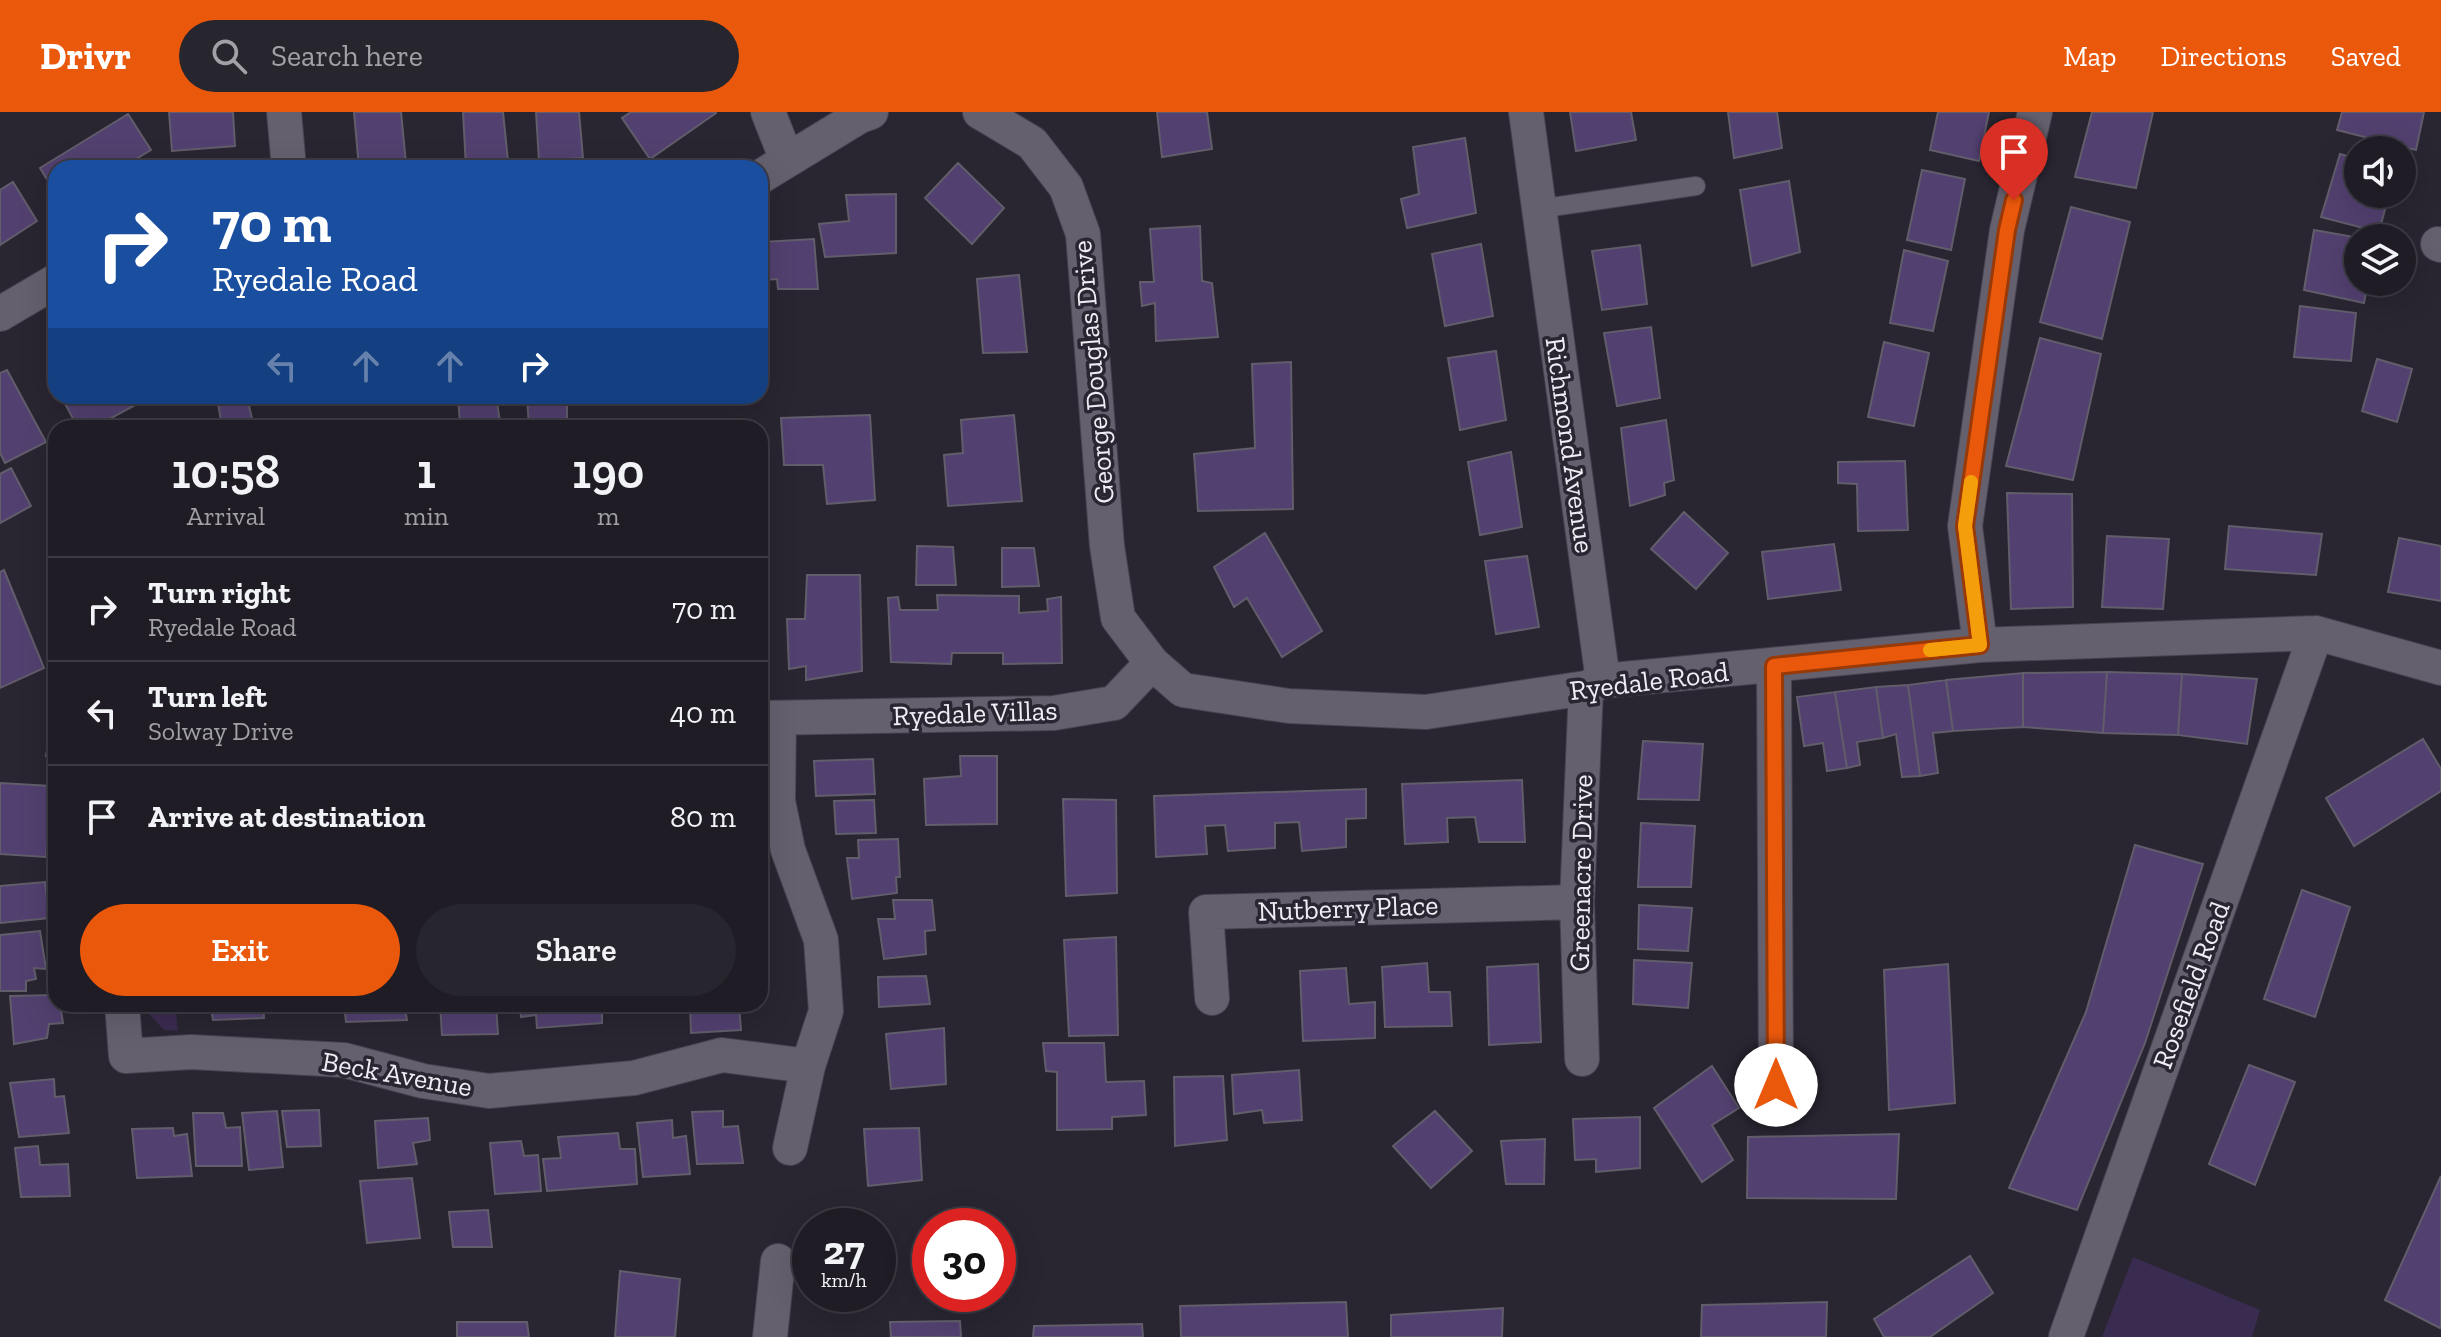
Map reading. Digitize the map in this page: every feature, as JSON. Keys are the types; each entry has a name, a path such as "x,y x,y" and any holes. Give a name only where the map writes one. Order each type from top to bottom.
{"street":[{"path":"284,112 288,160"},
{"path":"768,112 774,168 871,112"},
{"name":"George Douglas Drive","path":"980,112 1032,143 1066,187 1083,234 1107,546 1118,618 1152,663"},
{"name":"Richmond Avenue","path":"1526,112 1594,684"},
{"path":"1980,645 1965,526 2007,230 2035,112"},
{"path":"0,314 48,286"},
{"name":"Ryedale Road","path":"1152,663 1183,690 1289,706 1426,712 1594,684 1980,645 2316,633 2441,668"},
{"name":"Rosefield Road","path":"2066,1337 2316,633"},
{"name":"Ryedale Villas","path":"770,718 1054,713 1114,703 1152,663"},
{"path":"1774,666 1776,1085"},
{"name":"Greenacre Drive","path":"1582,1059 1577,902 1594,684"},
{"path":"770,718 778,801 788,850 821,940 826,1011 808,1066 790,1148"},
{"name":"Nutberry Place","path":"1212,998 1206,912 1577,902"},
{"name":"Beck Avenue","path":"123,1012 126,1056 191,1052 344,1060 423,1081 489,1091 634,1078 722,1055 808,1066"},
{"path":"770,1337 778,1261"}],"lane":[{"path":"1538,209 1696,186"}],"shaded area":[{"path":"176,1012 178,1031 164,1030 149,1014"},
{"path":"2133,1257 2260,1310 2252,1337 2102,1337"}],"building":[{"path":"169,112 233,112 235,146 172,151"},
{"path":"354,112 401,112 406,160 358,160"},
{"path":"463,112 503,112 508,160 466,160"},
{"path":"536,112 579,112 583,158 539,160"},
{"path":"631,112 716,113 650,159 622,118"},
{"path":"1157,112 1207,112 1212,149 1162,157"},
{"path":"1570,112 1631,112 1636,140 1576,151"},
{"path":"1728,112 1777,112 1782,148 1734,158"},
{"path":"1938,112 1989,112 1979,161 1930,150"},
{"path":"2092,112 2153,112 2136,188 2075,177"},
{"path":"2342,112 2424,112 2416,150 2416,136 2361,136 2337,130"},
{"path":"128,114 151,150 134,160 53,160"},
{"path":"1465,138 1476,213 1407,228 1401,199 1419,194 1413,147"},
{"path":"2340,154 2344,155 2344,208 2385,208 2381,224 2348,224 2321,217"},
{"path":"48,163 48,181 40,168"},
{"path":"958,163 1004,208 972,244 925,198"},
{"path":"1922,170 1965,179 1951,250 1907,240"},
{"path":"1789,181 1800,252 1752,266 1740,190"},
{"path":"13,182 37,221 0,245 0,190"},
{"path":"896,194 896,253 825,257 819,224 849,221 846,195"},
{"path":"2071,207 2130,222 2102,339 2040,322"},
{"path":"1200,226 1202,281 1212,283 1218,337 1156,341 1155,303 1142,306 1140,282 1154,282 1150,229"},
{"path":"2314,230 2344,235 2344,296 2365,296 2364,303 2304,290"},
{"path":"814,239 818,289 778,289 777,279 768,280 768,242"},
{"path":"1481,244 1493,316 1445,326 1432,254"},
{"path":"1640,245 1647,304 1602,310 1592,251"},
{"path":"1904,250 1948,261 1933,331 1890,323"},
{"path":"1019,275 1027,352 983,353 977,279"},
{"path":"2300,306 2356,313 2351,361 2294,357"},
{"path":"1651,327 1660,398 1617,406 1604,333"},
{"path":"2040,338 2101,354 2073,480 2006,466"},
{"path":"1884,342 1929,353 1914,426 1868,417"},
{"path":"1496,351 1506,420 1460,430 1448,358"},
{"path":"2377,359 2412,369 2397,422 2362,411"},
{"path":"1291,362 1293,509 1198,511 1194,454 1255,448 1252,364"},
{"path":"7,370 46,442 5,463 0,453 0,373"},
{"path":"65,404 137,404 108,420 74,420"},
{"path":"218,404 249,404 252,420 221,420"},
{"path":"459,404 497,404 500,420 460,420"},
{"path":"528,404 567,404 567,420 528,420"},
{"path":"870,415 875,500 827,504 823,465 784,465 781,418"},
{"path":"1014,415 1022,501 948,506 944,455 963,453 961,420"},
{"path":"1666,420 1674,480 1664,483 1665,495 1630,506 1621,428"},
{"path":"1511,452 1522,527 1480,535 1468,462"},
{"path":"1905,461 1908,530 1858,531 1857,484 1838,483 1838,462"},
{"path":"11,468 31,506 0,523 0,474"},
{"path":"2007,493 2072,494 2073,607 2011,609"},
{"path":"1684,512 1728,553 1696,589 1651,549"},
{"path":"2229,526 2322,534 2316,575 2225,569"},
{"path":"1265,533 1322,631 1282,657 1247,598 1234,607 1214,567"},
{"path":"2107,536 2169,539 2163,609 2102,607"},
{"path":"2399,538 2441,546 2441,601 2388,592"},
{"path":"1834,544 1841,590 1768,599 1762,552"},
{"path":"917,546 953,547 956,585 916,585"},
{"path":"1002,548 1034,548 1039,586 1002,587"},
{"path":"1527,556 1539,627 1496,634 1485,561"},
{"path":"4,570 44,668 0,688 0,572"},
{"path":"807,575 860,575 862,671 806,680 806,666 789,669 787,619 805,619"},
{"path":"937,595 1019,596 1019,613 1048,611 1047,599 1061,597 1062,663 1003,664 1003,653 952,653 951,664 891,662 888,598 898,597 900,610 938,610"},
{"path":"2107,672 2103,733 2023,727 2023,673"},
{"path":"2107,672 2182,674 2178,735 2103,733"},
{"path":"2023,673 2023,727 1953,731 1946,680"},
{"path":"2182,674 2257,679 2247,744 2178,735"},
{"path":"1946,680 1953,731 1933,733 1938,773 1920,776 1908,685"},
{"path":"1908,685 1920,776 1902,777 1896,734 1883,738 1876,687"},
{"path":"1876,687 1883,738 1857,742 1860,765 1847,768 1835,692"},
{"path":"1835,692 1847,768 1827,771 1823,743 1804,746 1797,697"},
{"path":"2423,739 2441,769 2441,791 2354,846 2326,798"},
{"path":"1643,741 1703,744 1699,800 1638,799"},
{"path":"960,756 997,756 997,824 926,825 924,779 961,776"},
{"path":"873,759 875,794 816,796 814,761"},
{"path":"1522,780 1525,842 1479,842 1475,817 1447,818 1448,842 1405,844 1402,784"},
{"path":"0,783 48,786 46,857 0,854"},
{"path":"1366,789 1366,818 1346,819 1346,847 1302,851 1299,822 1275,823 1275,848 1228,851 1225,825 1205,826 1207,854 1156,857 1154,796"},
{"path":"1063,799 1116,800 1117,893 1066,896"},
{"path":"874,800 876,833 836,834 834,801"},
{"path":"1641,823 1695,826 1691,887 1638,887"},
{"path":"898,839 900,877 896,877 897,893 852,899 847,858 859,858 858,840"},
{"path":"2135,845 2203,864 2145,1043 2077,1210 2009,1188 2086,1012"},
{"path":"45,882 48,918 0,923 0,886"},
{"path":"2302,890 2350,907 2315,1017 2264,999"},
{"path":"893,900 932,900 935,930 925,931 926,954 884,959 878,919 895,919"},
{"path":"1639,905 1692,908 1688,951 1638,949"},
{"path":"40,931 46,969 34,968 36,979 26,981 26,991 0,991 0,935"},
{"path":"1116,937 1118,1035 1069,1036 1064,940"},
{"path":"1634,960 1692,963 1688,1008 1633,1004"},
{"path":"1427,963 1429,992 1450,992 1452,1026 1385,1027 1382,967"},
{"path":"1538,964 1541,1042 1489,1045 1487,967"},
{"path":"1948,964 1955,1103 1889,1110 1884,970"},
{"path":"1346,968 1349,1004 1375,1002 1375,1038 1303,1041 1300,971"},
{"path":"926,976 930,1004 879,1007 878,977"},
{"path":"48,995 48,1012 61,1012 63,1023 49,1024 47,1038 14,1044 10,996"},
{"path":"212,1012 264,1012 264,1018 213,1020"},
{"path":"345,1012 406,1012 407,1020 346,1022"},
{"path":"441,1012 497,1012 498,1034 442,1035"},
{"path":"521,1012 602,1012 602,1023 537,1028 536,1015 521,1017"},
{"path":"690,1012 740,1012 741,1030 691,1033"},
{"path":"944,1028 946,1084 891,1089 886,1034"},
{"path":"1043,1043 1104,1043 1106,1082 1144,1081 1146,1115 1112,1117 1112,1129 1057,1130 1057,1072 1046,1071"},
{"path":"2249,1065 2295,1082 2255,1185 2209,1164"},
{"path":"1712,1066 1739,1108 1712,1125 1733,1160 1702,1182 1654,1108"},
{"path":"1299,1070 1302,1120 1264,1123 1262,1110 1234,1114 1232,1075"},
{"path":"1223,1076 1227,1140 1175,1146 1174,1077"},
{"path":"54,1079 55,1097 64,1096 69,1133 19,1137 10,1083"},
{"path":"319,1110 321,1146 287,1147 282,1111"},
{"path":"277,1111 283,1167 249,1170 242,1113"},
{"path":"723,1111 723,1127 738,1126 743,1163 697,1164 692,1112"},
{"path":"1435,1111 1472,1151 1431,1188 1393,1146"},
{"path":"193,1113 223,1113 226,1128 240,1127 242,1166 196,1166"},
{"path":"1640,1117 1640,1168 1596,1172 1596,1159 1575,1160 1573,1119"},
{"path":"428,1118 430,1140 413,1143 417,1164 378,1168 375,1121"},
{"path":"672,1120 673,1138 686,1136 690,1174 643,1177 637,1123"},
{"path":"173,1128 174,1136 187,1134 192,1176 137,1178 132,1129"},
{"path":"919,1128 922,1180 868,1186 864,1129"},
{"path":"618,1133 620,1149 635,1149 637,1184 547,1191 543,1159 561,1158 558,1137"},
{"path":"1899,1134 1896,1199 1747,1198 1748,1137"},
{"path":"1545,1139 1544,1184 1506,1184 1501,1141"},
{"path":"521,1141 524,1156 538,1155 541,1191 495,1194 490,1143"},
{"path":"38,1146 40,1165 68,1164 70,1196 21,1197 15,1148"},
{"path":"2441,1176 2441,1325 2440,1328 2385,1300"},
{"path":"412,1178 420,1238 367,1243 360,1181"},
{"path":"488,1210 492,1247 453,1247 449,1212"},
{"path":"1970,1256 1993,1293 1930,1337 1884,1337 1874,1319"},
{"path":"620,1271 680,1279 675,1337 615,1337"},
{"path":"1346,1302 1348,1337 1181,1337 1180,1306"},
{"path":"1827,1302 1826,1337 1701,1337 1702,1305"},
{"path":"1503,1308 1502,1337 1391,1337 1391,1315"},
{"path":"960,1321 961,1337 891,1337 890,1322"},
{"path":"457,1322 527,1322 529,1337 457,1337"},
{"path":"1142,1324 1143,1337 1033,1337 1034,1326"}],"slow traffic":[{"path":"1930,650 1980,645 1965,526 1971,482"}],"route":[{"path":"1776,1085 1774,666 1980,645 1965,526 2007,230 2014,200"}]}
